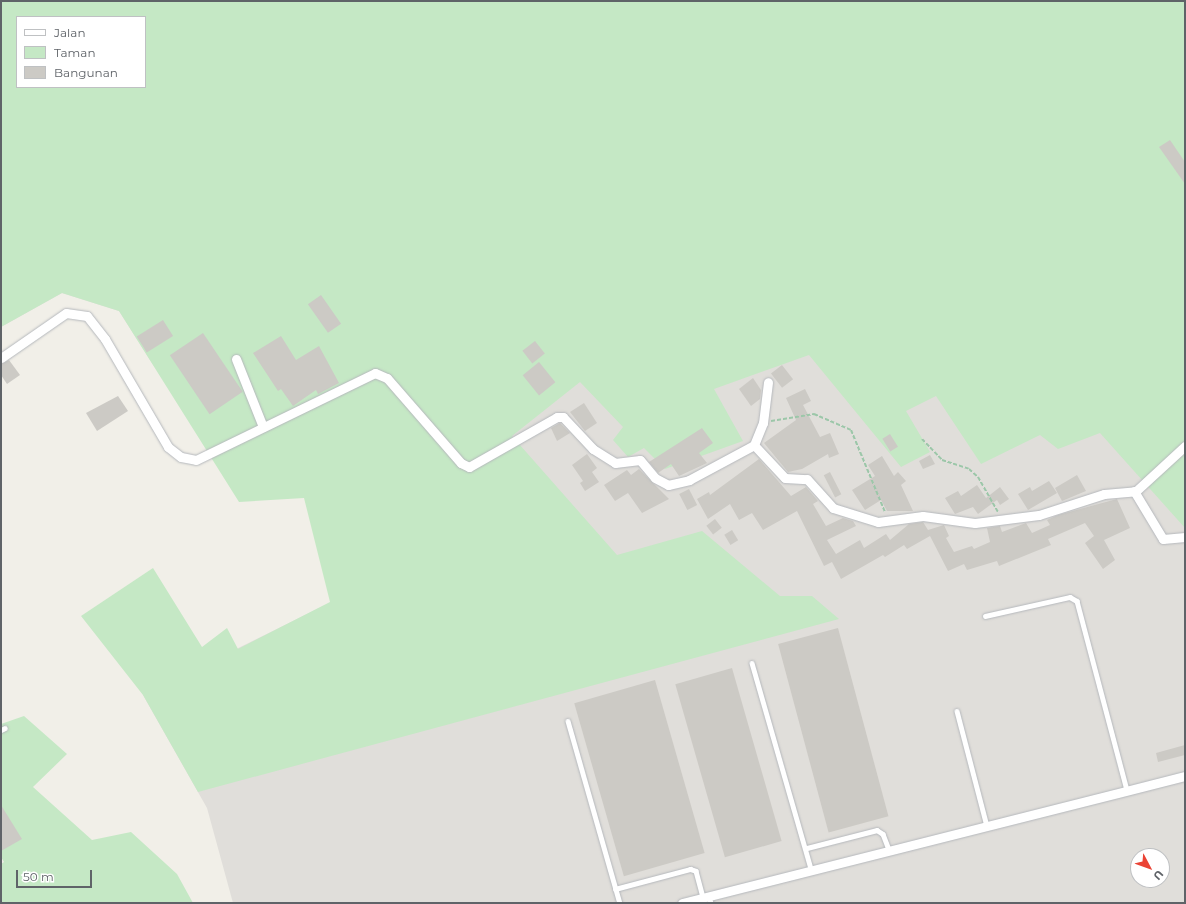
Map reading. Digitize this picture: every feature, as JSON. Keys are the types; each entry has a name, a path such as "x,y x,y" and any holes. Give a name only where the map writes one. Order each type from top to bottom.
{"street":[{"path":"1,358 66,313 80,313 87,316 105,339 168,448 181,457 196,460 375,373 387,378 461,464 469,467 557,416 567,420 593,449 615,463 640,460 655,478 668,485 689,480 754,445 762,423 768,382"},
{"path":"236,359 264,427"},
{"path":"754,445 785,478 807,479 833,508 871,521 923,516 956,522 1002,520 1039,515 1104,494 1134,491 1185,446"},
{"path":"1134,491 1163,539 1185,537"},
{"path":"682,903 707,899 812,869 1185,776"}],"lane":[{"path":"985,616 1070,597 1077,601 1127,790"},
{"path":"752,663 812,869"},
{"path":"957,711 987,826"},
{"path":"568,721 620,903"},
{"path":"807,848 877,830 883,834 889,850"},
{"path":"616,889 690,869 696,871 707,899"}],"path":[{"path":"762,423 814,414 851,430 888,520"},
{"path":"922,439 942,460 969,469 978,477 1002,520"}],"shaded area":[{"path":"1,1 1185,1 1185,903 233,903 207,808 143,695 445,546 152,363 119,311 62,293 1,327"}],"green space":[{"path":"1,1 1185,1 1185,528 1100,433 1058,449 1040,435 981,464 936,396 906,411 930,452 901,467 809,355 714,389 743,441 665,469 644,448 628,457 613,440 623,427 580,382 512,436 617,555 702,531 780,596 812,596 839,619 198,792 143,695 81,616 153,568 202,647 227,628 238,649 330,602 304,498 239,502 119,311 62,293 1,327"},
{"path":"24,716 67,754 33,787 92,840 131,832 177,874 193,903 1,903 1,864 4,862 1,857 1,724"}],"building":[{"path":"1170,140 1185,162 1185,184 1159,147"},
{"path":"321,295 341,324 328,333 308,304"},
{"path":"163,320 173,336 147,353 137,336"},
{"path":"203,333 243,392 210,414 170,355"},
{"path":"281,336 296,360 319,346 339,383 318,394 316,390 293,406 281,389 278,391 253,353"},
{"path":"535,341 545,354 532,363 522,351"},
{"path":"9,360 20,375 7,384 1,375 1,364"},
{"path":"539,362 555,382 539,395 523,375"},
{"path":"782,365 793,379 782,388 771,374"},
{"path":"753,378 761,390 760,399 751,406 739,389"},
{"path":"805,389 811,401 803,405 820,437 830,433 839,454 829,458 828,454 802,469 788,472 764,443 796,420 786,398"},
{"path":"118,396 128,411 97,431 86,413"},
{"path":"584,403 597,423 585,431 570,412"},
{"path":"560,423 570,433 557,441 551,428"},
{"path":"702,428 713,443 699,453 707,463 679,476 671,464 658,473 649,462"},
{"path":"890,434 898,447 890,451 882,439"},
{"path":"587,454 597,468 592,472 599,482 585,491 580,483 583,481 572,465"},
{"path":"930,455 935,464 923,469 919,461"},
{"path":"882,456 894,476 898,472 906,481 901,485 913,511 887,511 881,500 865,510 852,490 875,476 868,465"},
{"path":"759,459 791,496 806,487 818,501 813,504 826,526 843,518 853,521 856,526 827,540 836,554 860,540 864,548 886,534 890,540 909,524 923,522 928,530 944,525 949,536 946,538 954,552 972,546 974,549 990,542 987,528 1000,526 1002,532 1026,523 1032,533 1050,525 1047,520 1058,515 1117,499 1130,528 1104,540 1115,560 1103,569 1085,543 1094,536 1085,523 1048,539 1051,545 999,566 997,561 967,570 964,564 948,571 930,536 907,549 904,545 885,557 883,555 841,579 832,562 824,566 797,511 763,530 752,513 739,520 730,504 708,519 697,499 709,492 710,495"},
{"path":"639,469 669,499 642,513 628,493 615,501 604,485 627,470 631,475"},
{"path":"830,472 841,494 835,497 824,475"},
{"path":"1077,475 1086,491 1062,501 1055,488"},
{"path":"1049,481 1057,493 1028,510 1018,494 1030,487 1032,491"},
{"path":"977,485 986,498 1000,487 1009,499 1000,505 997,500 978,514 973,507 955,514 945,498 958,491 961,496"},
{"path":"689,489 697,505 687,510 679,494"},
{"path":"715,519 722,528 713,534 706,526"},
{"path":"732,530 738,540 730,545 724,535"},
{"path":"838,628 888,816 829,832 778,644"},
{"path":"732,668 782,841 725,857 675,684"},
{"path":"655,680 705,853 624,876 574,703"},
{"path":"1185,745 1185,755 1158,762 1156,753"},
{"path":"1,805 22,839 1,851"}]}
